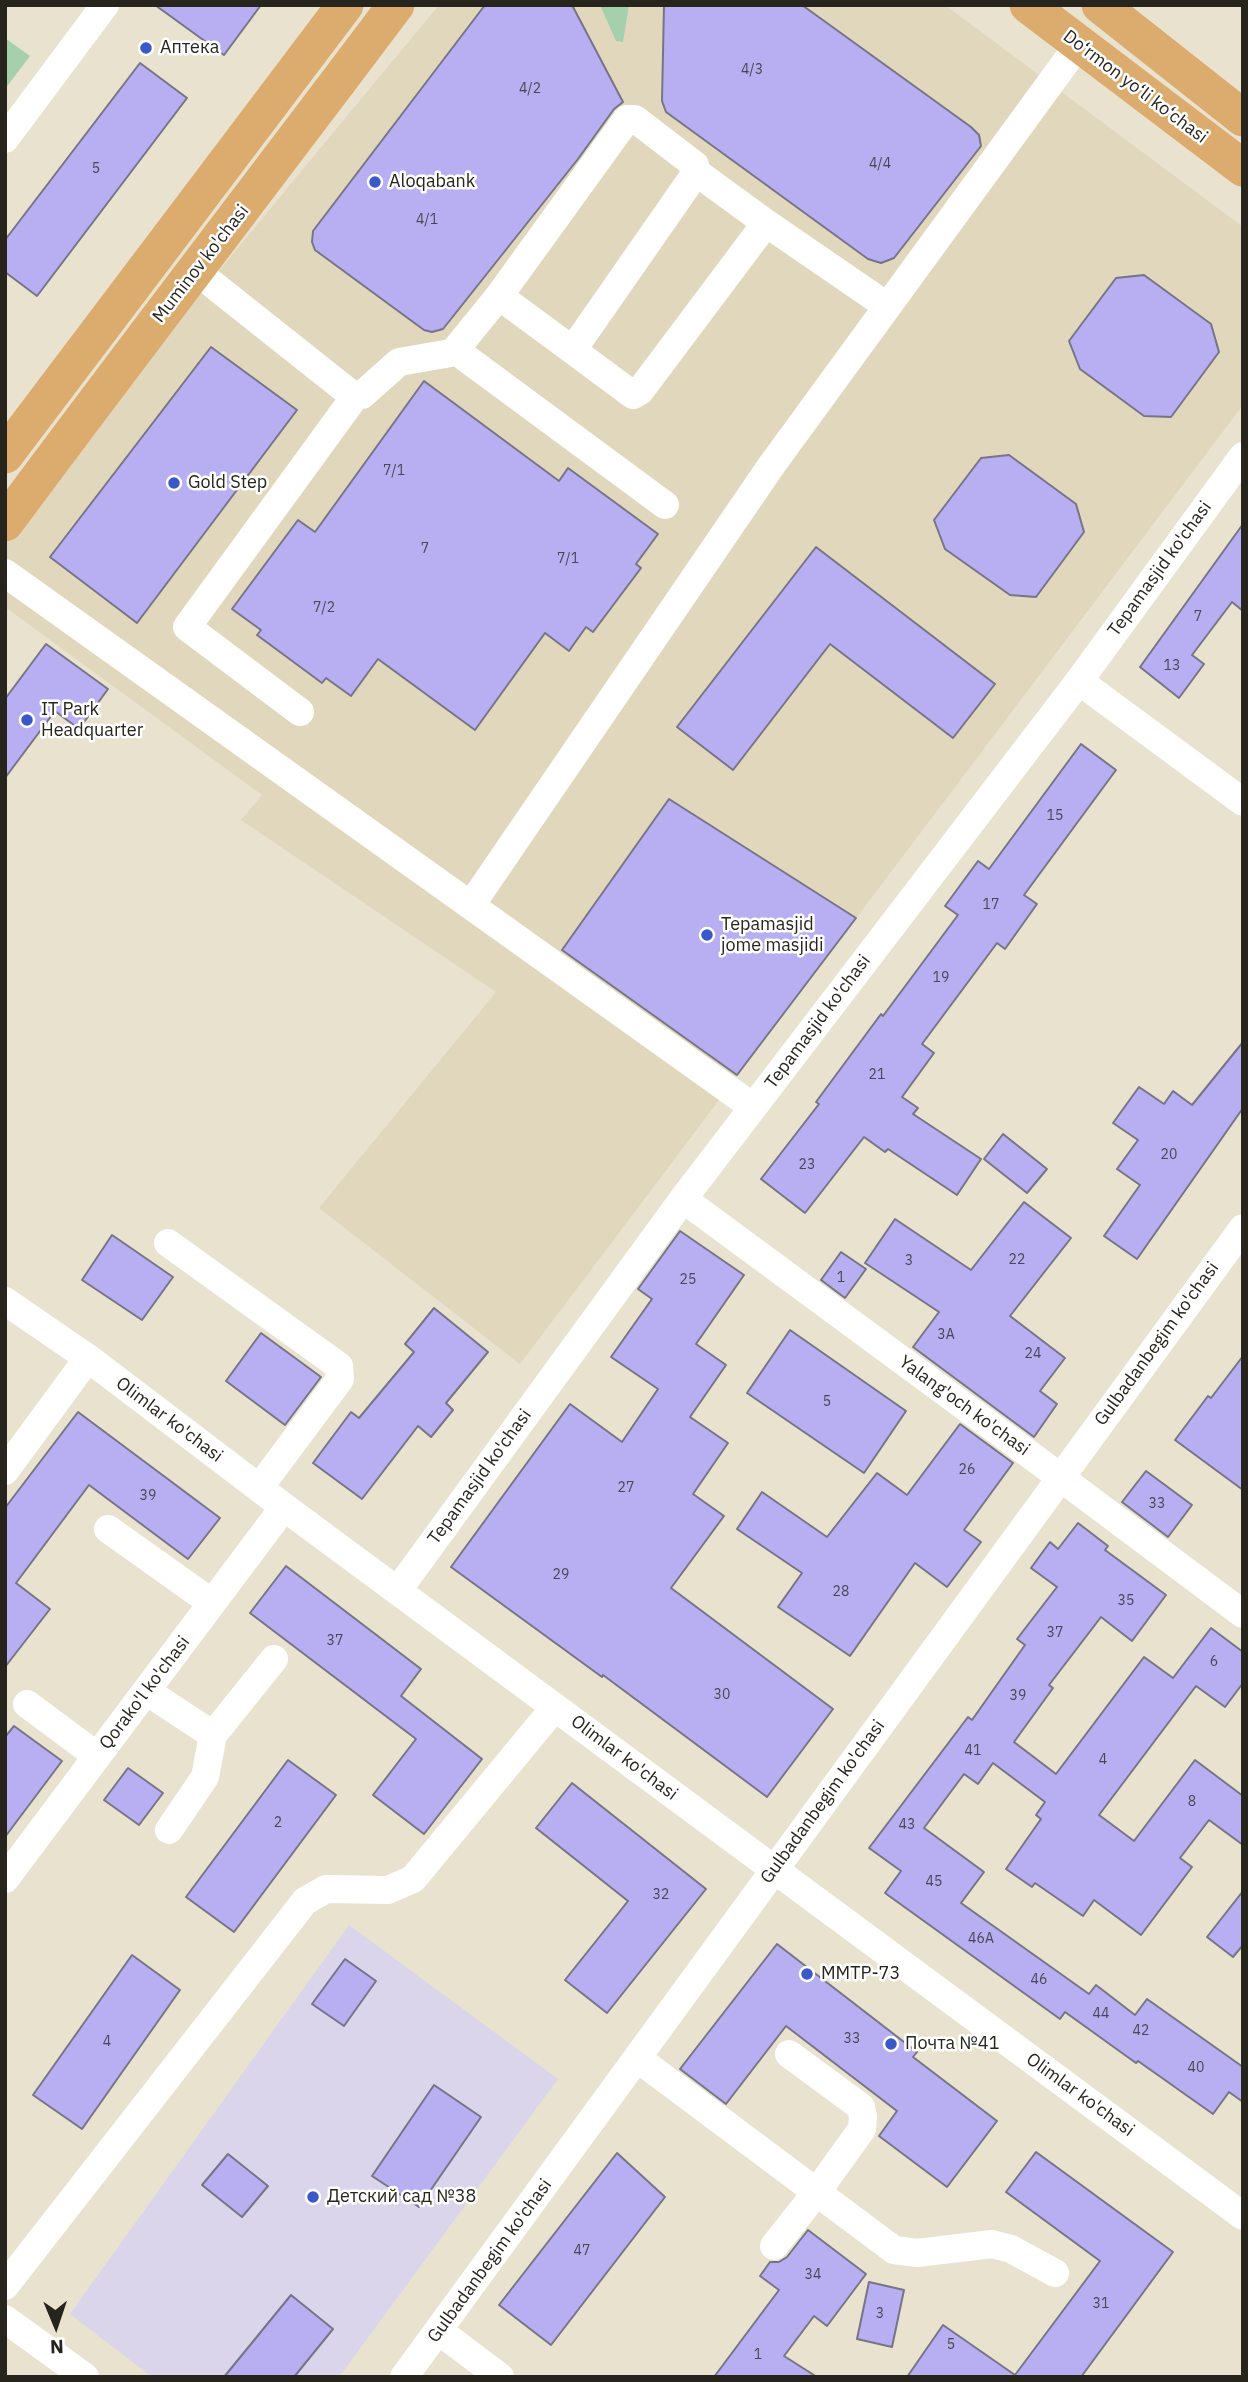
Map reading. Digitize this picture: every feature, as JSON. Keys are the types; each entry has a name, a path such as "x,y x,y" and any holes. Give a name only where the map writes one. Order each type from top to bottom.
{"main road":[{"path":"5,455 345,5"},
{"name":"Muminov ko'chasi","path":"5,523 396,5"},
{"name":"Do‘rmon yo‘li ko‘chasi","path":"1028,5 1243,168"},
{"path":"1100,5 1243,118"}],"street":[{"path":"5,139 105,5"},
{"path":"471,905 771,466 1079,44"},
{"path":"196,271 351,394 362,395 400,362 455,350 499,296 627,120 635,119 695,165 696,172 571,349"},
{"path":"696,172 887,306"},
{"path":"499,296 633,395 640,391 766,223"},
{"path":"455,350 665,505"},
{"path":"300,712 187,627 356,395"},
{"name":"Tepamasjid ko'chasi","path":"398,1590 682,1199 1079,681 1243,456"},
{"path":"5,573 753,1107"},
{"path":"1079,681 1243,802"},
{"name":"Yalang'och ko'chasi","path":"682,1199 1243,1615"},
{"name":"Gulbadanbegim ko'chasi","path":"404,2377 1243,1228"},
{"path":"168,1243 339,1366 340,1378 259,1488"},
{"name":"Olimlar ko'chasi","path":"5,1301 88,1358 284,1507 1243,2216"},
{"path":"5,1471 88,1358"},
{"name":"Qorako'l ko'chasi","path":"5,1879 284,1507"},
{"path":"108,1529 212,1603"},
{"path":"169,1830 205,1777 214,1735 274,1659"},
{"path":"146,1691 214,1735"},
{"path":"27,1704 97,1756"},
{"path":"5,2286 305,1900 326,1889 388,1890 413,1879 555,1707"},
{"path":"774,2246 817,2193 862,2129 863,2117 861,2107 789,2054"},
{"path":"637,2058 894,2250 917,2253 992,2244 1011,2249 1055,2273"},
{"path":"5,2319 85,2377"},
{"path":"439,2331 499,2377"}],"shaded area":[{"path":"439,5 945,5 1243,227 1243,405 520,1364 319,1208 496,992 241,820 262,795 5,607 5,529"},
{"name":"Детский сад №38","path":"349,1925 558,2079 339,2377 152,2377 70,2314"}],"green space":[{"path":"600,5 629,5 623,42 616,41"},
{"path":"5,38 30,56 5,89"}],"building":[{"path":"155,5 261,5 224,55"},
{"path":"485,5 572,5 623,102 614,109 578,159 443,329 432,332 424,330 315,250 312,242 313,231"},
{"path":"664,5 802,5 971,127 979,135 981,146 894,258 881,263 868,259 666,112 662,101"},
{"path":"140,63 187,98 37,296 5,272 5,240"},
{"path":"1144,275 1211,324 1219,352 1171,417 1144,416 1080,369 1069,341 1116,278"},
{"name":"Gold Step","path":"211,347 297,410 137,623 50,557"},
{"path":"424,381 559,481 568,468 658,534 636,564 641,568 593,632 586,627 569,651 545,633 475,730 378,659 351,696 326,678 322,683 257,635 261,630 232,609 298,520 315,532"},
{"path":"1009,455 1076,504 1084,532 1036,597 1010,595 945,549 934,520 981,458"},
{"path":"1243,524 1243,611 1232,602 1192,655 1204,664 1179,698 1140,667"},
{"path":"816,547 995,684 953,738 830,644 733,770 677,727"},
{"name":"IT Park Headquarter","path":"46,644 108,689 79,729 55,711 5,778 5,699"},
{"path":"1081,744 1116,770 1024,895 1037,904 1005,949 997,943 922,1044 934,1053 902,1097 918,1108 913,1114 981,1159 957,1195 888,1149 885,1152 864,1137 805,1213 761,1179 819,1104 816,1102 881,1014 883,1016 958,915 945,906 978,861 989,869"},
{"name":"Tepamasjid jome masjidi","path":"669,799 856,918 737,1075 562,950"},
{"path":"1243,1042 1243,1108 1137,1259 1104,1236 1140,1185 1117,1169 1138,1140 1113,1123 1139,1087 1164,1104 1173,1091 1192,1105"},
{"path":"1003,1134 1047,1169 1027,1193 984,1159"},
{"path":"1024,1202 1071,1238 1010,1316 1065,1358 1040,1391 1057,1404 1034,1437 913,1347 939,1312 865,1263 895,1219 971,1270"},
{"path":"680,1231 744,1275 696,1344 726,1365 690,1417 728,1443 693,1494 724,1516 671,1588 833,1709 767,1797 603,1675 602,1677 451,1567 570,1404 622,1442 658,1389 611,1357 652,1299 638,1289"},
{"path":"112,1235 173,1277 142,1320 82,1280"},
{"path":"841,1252 866,1269 845,1298 821,1280"},
{"path":"434,1308 488,1352 446,1403 453,1410 431,1437 418,1426 362,1499 313,1463 351,1412 359,1418 414,1352 405,1344"},
{"path":"790,1330 906,1411 864,1473 747,1393"},
{"path":"261,1333 321,1377 285,1425 226,1381"},
{"path":"1243,1356 1243,1490 1175,1440"},
{"path":"78,1412 220,1518 188,1559 89,1485 16,1583 50,1609 5,1667 5,1508"},
{"path":"960,1424 1013,1463 964,1530 981,1542 947,1587 915,1563 850,1656 778,1607 802,1573 737,1529 762,1492 827,1537 877,1473 907,1495"},
{"path":"1146,1471 1192,1505 1168,1537 1122,1502"},
{"path":"1078,1523 1108,1546 1105,1550 1166,1595 1132,1641 1101,1617 1049,1685 1053,1688 1014,1742 1056,1774 1144,1657 1173,1678 1211,1628 1243,1652 1243,1683 1225,1707 1196,1686 1099,1815 1134,1841 1195,1760 1243,1796 1243,1845 1209,1820 1180,1858 1192,1867 1141,1935 1094,1900 1083,1916 1035,1883 1032,1887 1006,1869 1041,1819 1036,1815 1045,1802 993,1763 978,1784 964,1774 924,1828 984,1872 961,1903 1089,1994 1096,1985 1135,2015 1147,1999 1243,2067 1243,2102 1229,2092 1213,2114 1065,2012 1060,2019 885,1893 901,1871 869,1848 968,1717 972,1720 1025,1645 1017,1639 1057,1587 1031,1568 1050,1542 1058,1549"},
{"path":"286,1566 421,1669 401,1696 482,1759 424,1834 373,1795 416,1739 250,1613"},
{"path":"14,1726 62,1761 5,1837 5,1737"},
{"path":"288,1760 336,1795 234,1932 186,1897"},
{"path":"128,1768 163,1793 139,1825 104,1800"},
{"path":"572,1783 706,1889 607,2013 565,1980 628,1901 536,1828"},
{"path":"1243,1891 1243,1945 1233,1957 1207,1937"},
{"path":"777,1944 917,2052 913,2057 997,2121 947,2187 879,2136 897,2111 786,2026 726,2104 680,2069"},
{"path":"132,1955 180,1990 82,2129 33,2095"},
{"path":"345,1959 376,1981 344,2026 312,2004"},
{"path":"434,2085 481,2117 419,2207 372,2176"},
{"path":"1036,2152 1173,2252 1081,2377 907,2377 943,2325 1015,2375 1100,2261 1006,2192"},
{"path":"617,2153 665,2197 551,2345 499,2305"},
{"path":"228,2154 268,2186 242,2217 202,2185"},
{"path":"808,2230 866,2274 827,2326 814,2316 784,2356 817,2377 714,2377 779,2290 760,2276 770,2262 779,2262 787,2257"},
{"path":"869,2282 904,2290 892,2347 857,2339"},
{"path":"291,2295 333,2329 294,2377 224,2377"}],"place":[{"name":"Аптека","path":"146,48"},
{"name":"Aloqabank","path":"375,182"},
{"name":"Gold Step","path":"174,483"},
{"name":"IT Park Headquarter","path":"27,720"},
{"name":"Tepamasjid jome masjidi","path":"707,935"},
{"name":"MMTP-73","path":"807,1974"},
{"name":"Почта №41","path":"891,2044"},
{"name":"Детский сад №38","path":"313,2197"}]}
